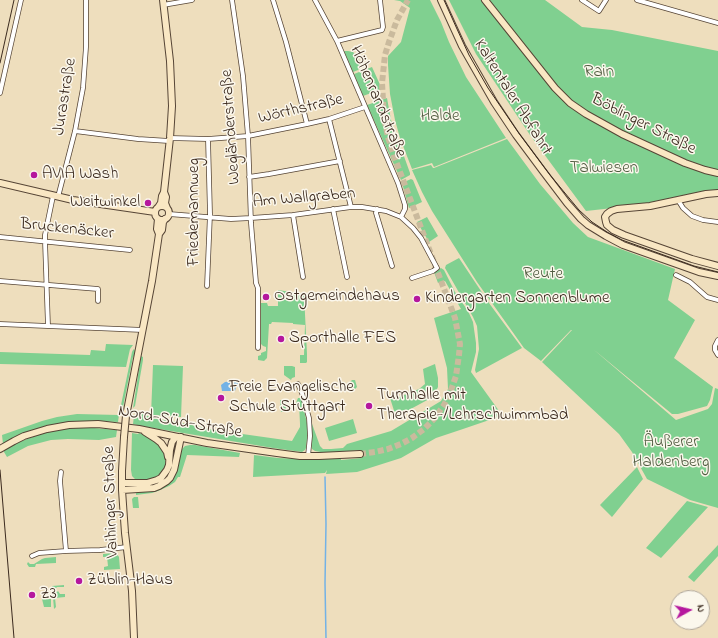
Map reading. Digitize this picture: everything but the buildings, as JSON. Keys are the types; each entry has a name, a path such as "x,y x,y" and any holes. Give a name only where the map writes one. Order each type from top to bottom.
{"main road":[{"name":"Kaltentaler Abfahrt","path":"442,0 465,52 494,102 542,170 581,219 597,231 623,245 699,272 718,276"},
{"name":"Böblinger Straße","path":"485,0 555,88 586,114 629,137 684,163 718,173"},
{"path":"159,234 158,219 155,216 155,212 160,206 164,192 172,106 171,74 163,2"},
{"path":"0,183 73,200 155,212"},
{"path":"159,234 162,230 163,222 167,214 165,203 166,197 164,192"},
{"path":"718,193 706,194 650,206 617,209 611,211 605,217 608,226 624,235 692,259 718,266"},
{"path":"160,206 162,206 167,214"},
{"path":"158,219 161,220 167,214"},
{"name":"Vaihinger Straße","path":"134,638 132,591 122,490 124,437 126,416 152,281 159,234"},
{"name":"Nord-Süd-Straße","path":"0,449 24,436 47,429 69,425 98,424 139,429 254,450 308,456 340,456 360,454"},
{"path":"139,429 161,443 170,460"},
{"path":"122,483 147,483 157,480 167,470 172,442 178,437"},
{"path":"122,490 154,488 167,481 174,470 178,437"}],"street":[{"path":"0,93 21,0"},
{"name":"Jurastraße","path":"48,326 45,235 75,131 83,88 86,56 86,0"},
{"path":"163,2 192,0"},
{"name":"Wegländerstraße","path":"232,0 243,76 248,136 248,177 256,283 258,288 258,348"},
{"path":"274,0 297,81 307,124"},
{"name":"Höhenrandstraße","path":"315,0 337,41 398,183 405,209 401,217"},
{"path":"337,41 382,30 380,0"},
{"path":"582,0 599,11 606,0"},
{"path":"637,0 718,23"},
{"name":"Wörthstraße","path":"75,131 138,139 208,139 248,136 329,119 365,107"},
{"path":"329,119 351,206"},
{"name":"Friedemannweg","path":"207,286 210,217 208,139"},
{"path":"248,177 340,161"},
{"path":"678,200 683,208 692,216 703,220 718,222"},
{"name":"Am Wallgraben","path":"167,214 231,219 293,215 351,206 377,209 401,217 413,228 421,238 437,268 433,271 412,278"},
{"path":"333,209 348,277"},
{"path":"377,209 376,213 392,266"},
{"path":"293,215 303,277"},
{"name":"Bruckenäcker","path":"0,237 130,250"},
{"path":"676,275 690,282 707,297 718,300"},
{"path":"0,281 98,289 98,301"},
{"path":"0,324 143,330"},
{"path":"718,340 715,346 715,350 718,355"},
{"path":"298,384 309,418 310,436 308,456"},
{"path":"60,472 66,551"},
{"path":"32,556 40,553 127,547"}],"green space":[{"name":"Halde","path":"394,0 430,0 466,77 506,138 434,167 432,163 412,169 395,120 390,94 388,65 388,56 401,42 410,8 400,1"},
{"path":"449,0 545,0 582,27 612,30 718,51 718,190 706,191 649,204 586,211 530,135 476,54"},
{"path":"344,51 353,52 355,54 359,60 360,67 358,70 353,72"},
{"path":"372,67 382,89 363,96 354,74"},
{"path":"387,98 391,120 410,173 410,175 401,180 367,105"},
{"path":"507,139 540,184 573,223 588,237 675,269 668,300 695,320 674,358 713,387 707,406 678,414 672,414 593,349 676,420 708,409 712,404 715,388 718,389 718,508 690,500 647,479 632,452 619,434 542,362 572,330 541,361 524,348 477,282 432,211 412,170 431,165 434,168"},
{"path":"411,179 413,180 422,202 409,208 402,183"},
{"path":"427,217 438,236 429,242 417,222"},
{"path":"459,258 489,303 522,348 476,373 475,370 479,349 477,326 445,268 446,265"},
{"path":"441,268 444,270 473,322 476,352 471,372 502,415 436,438 401,458 357,472 326,474 327,470 325,473 253,477 254,455 299,459 341,460 362,458 361,450 326,453 312,449 311,421 320,446 323,449 343,448 347,444 391,431 441,401 448,389 447,368 434,318 461,309 445,281 438,283 434,272"},
{"path":"278,290 304,294 307,354 306,363 300,363 300,355 304,355 305,325 293,323 272,322 269,324 267,358 264,361 258,360 258,356 266,351 266,347 261,344 261,303 267,303 268,306 278,306"},
{"path":"106,344 133,345 130,349 126,367 0,364 0,352 90,355 91,350 105,351"},
{"path":"134,349 135,355 133,357 121,412 121,405 132,352"},
{"path":"141,356 143,357 143,360 135,406 133,408"},
{"path":"435,364 438,387 435,393 431,398 396,417 390,398 399,397 419,389 425,384 423,369"},
{"path":"153,365 183,366 181,417 151,415"},
{"path":"284,366 295,367 295,377 291,380 284,375"},
{"path":"352,380 355,380 357,387 352,392 348,391 345,387"},
{"path":"298,398 302,401 308,430 306,448 302,452 133,424 134,416 140,413 153,418 214,430 292,441 300,427 299,403 296,403"},
{"path":"280,400 286,400 286,411 281,412"},
{"path":"77,414 119,415 118,422 66,422 39,428 13,438 3,444 2,435 42,421"},
{"path":"353,419 357,433 329,441 325,428"},
{"path":"83,427 117,430 116,437 99,440 51,440 28,446 7,457 4,452 4,450 19,442 44,433"},
{"path":"132,433 145,435 157,442 164,452 166,457 165,467 156,477 148,480 135,479 132,476"},
{"path":"190,445 240,453 239,457 187,455 180,477 178,477 175,482 152,493 136,495 136,492 149,492 159,489 170,481 182,449 185,446"},
{"path":"637,467 643,479 612,517 600,505"},
{"path":"134,497 138,497 139,508 133,508 132,499"},
{"path":"687,501 708,507 661,558 646,548"},
{"path":"718,545 718,556 694,582 688,577"},
{"path":"114,553 119,557 120,569 104,570 104,567 108,566 107,557 103,557 103,554"},
{"path":"56,557 56,563 36,564 35,567 29,567 27,564 28,562 30,564 34,564 45,558"},
{"path":"64,585 64,587 57,587 55,589 55,591 58,591 60,594 65,594 65,597 55,598 56,607 54,609 52,586"},
{"path":"42,599 51,599 51,607 44,607"}],"water":[{"path":"225,382 242,382 241,387 236,387 235,391 222,391 221,385"}],"waterway":[{"path":"325,477 326,638"}],"tunnel":[{"path":"360,454 388,449 401,444 424,429 434,419 450,393 456,376 459,355 460,344 455,318 394,156 384,118 382,83 385,55 397,20 408,0"}],"tram line":[{"path":"0,63 14,0"},
{"path":"444,0 469,55 488,88 550,175 579,210 592,222 622,240 694,266 718,272"},
{"path":"0,470 14,638"}],"place":[{"name":"AVIA Wash","path":"34,175"},
{"name":"Weitwinkel","path":"148,203"},
{"name":"Ostgemeindehaus","path":"266,297"},
{"name":"Kindergarten Sonnenblume","path":"417,299"},
{"name":"Sporthalle FES","path":"281,339"},
{"name":"Freie Evangelische Schule Stuttgart","path":"221,398"},
{"name":"Turnhalle mit Therapie-/Lehrschwimmbad","path":"369,406"},
{"name":"Züblin-Haus","path":"79,581"},
{"name":"Z3","path":"32,595"}],"park label":[{"name":"Rain","path":"599,73"},
{"name":"Talwiesen","path":"604,169"},
{"name":"Reute","path":"543,275"},
{"name":"Äußerer Haldenberg","path":"671,453"}]}
